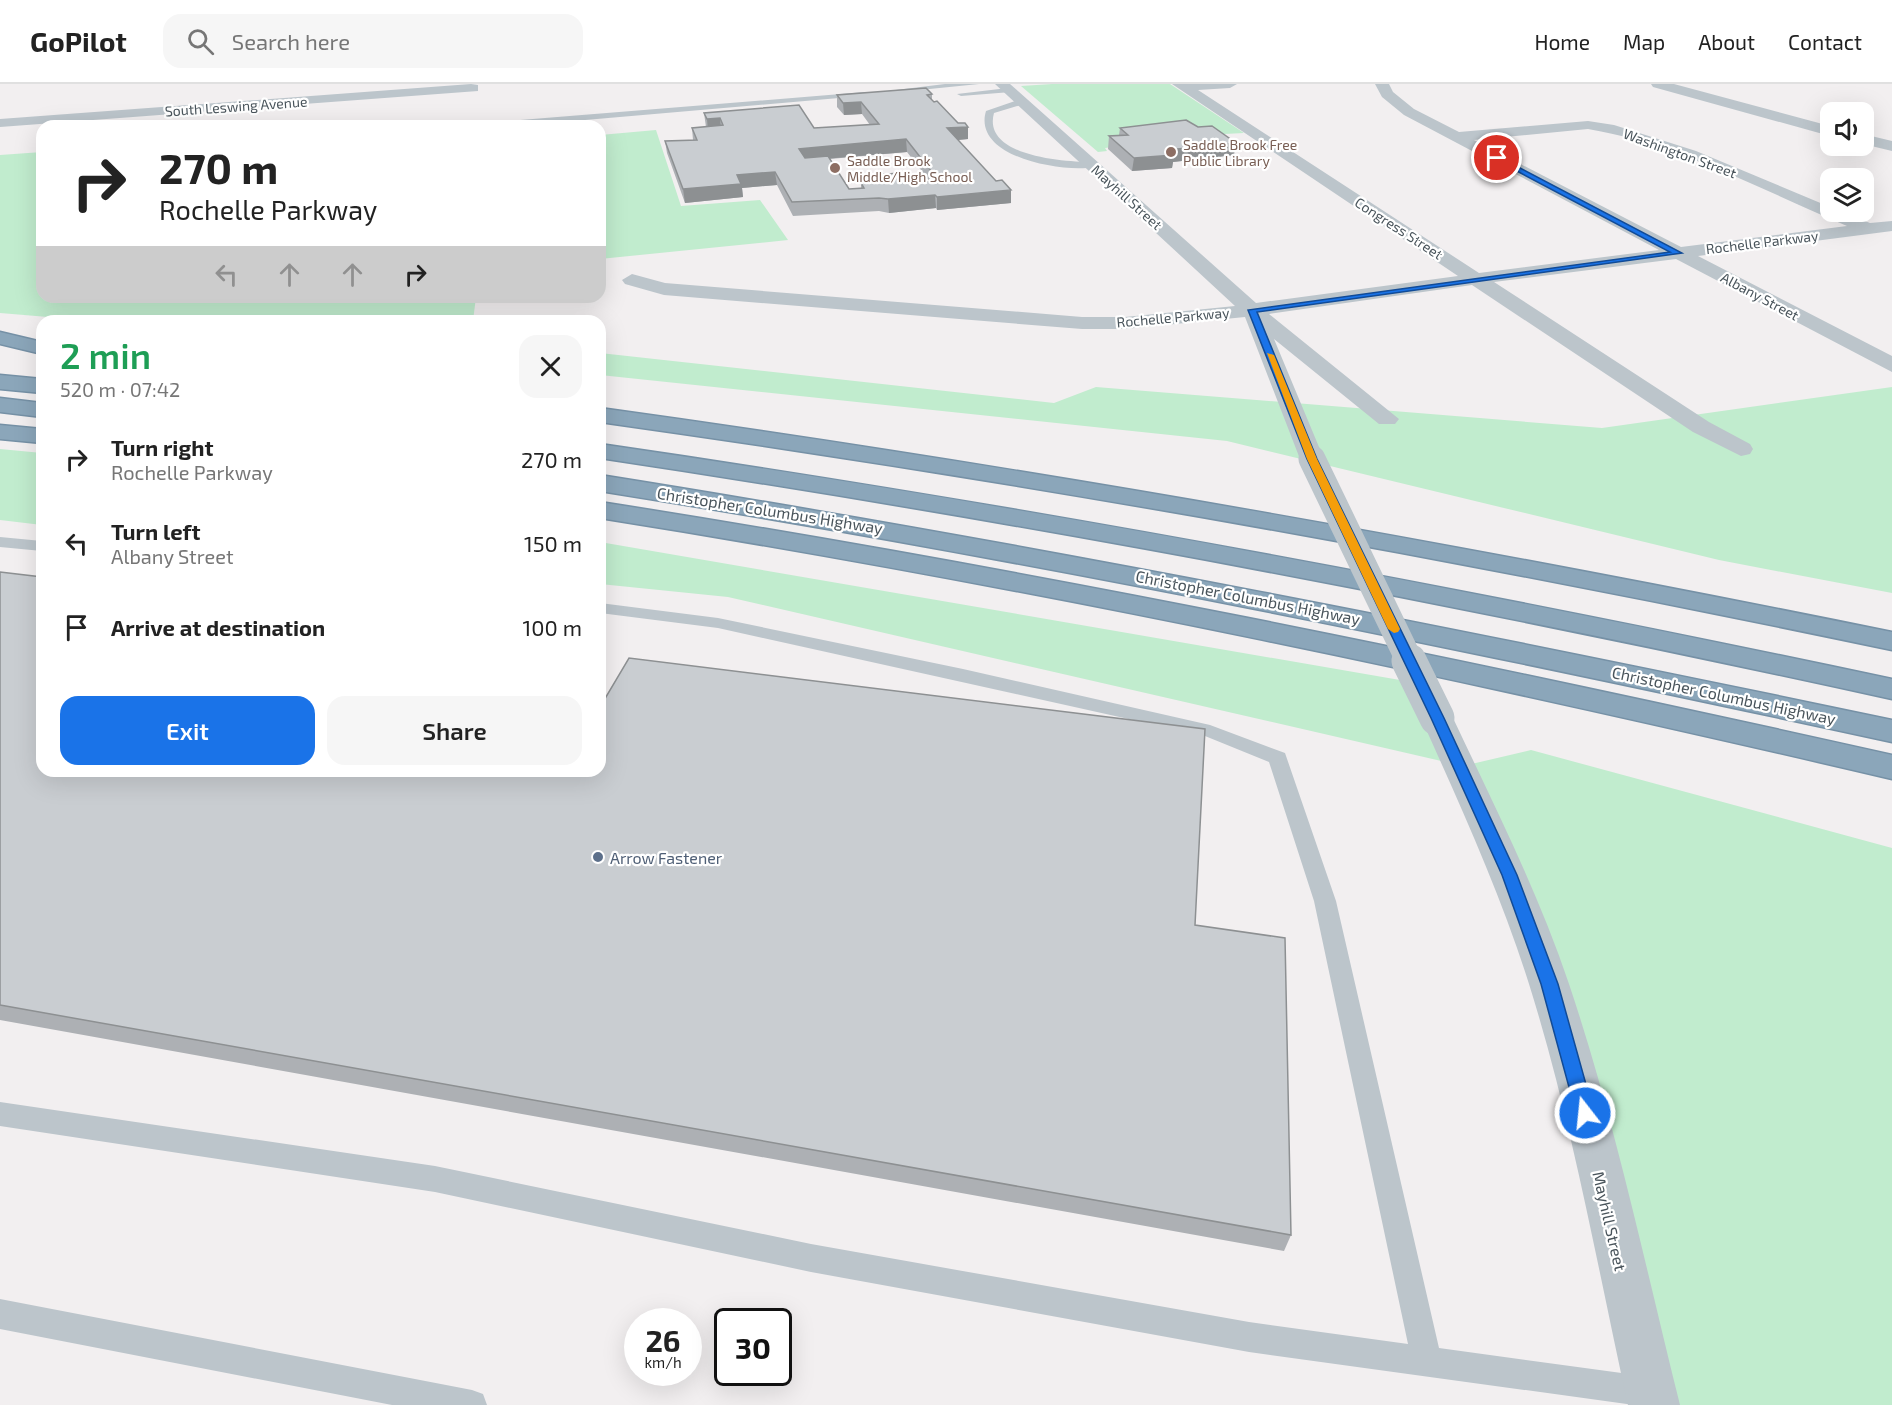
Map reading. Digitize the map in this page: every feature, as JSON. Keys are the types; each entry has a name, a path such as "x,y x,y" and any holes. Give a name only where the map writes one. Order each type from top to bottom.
{"highway":[{"path":"0,338 36,347"},
{"path":"0,348 36,349"},
{"path":"0,382 36,385"},
{"path":"0,405 36,409"},
{"path":"606,416 879,455 1182,504 1510,565 1892,641"},
{"path":"0,432 36,435"},
{"name":"Christopher Columbus Highway","path":"606,453 894,496 1201,550 1472,601 1892,689"},
{"name":"Christopher Columbus Highway","path":"606,484 883,529 1190,585 1522,651 1892,731"},
{"path":"606,511 1000,578 1336,644 1703,723 1892,767"},
{"path":"1703,723 1846,773 1892,785"}],"street":[{"path":"1181,86 1230,84"},
{"name":"Albany Street","path":"1382,84 1396,103 1456,137 1892,365"},
{"path":"1658,84 1820,128"},
{"path":"473,86 474,118"},
{"name":"South Leswing Avenue","path":"38,120 473,86"},
{"name":"Congress Street","path":"1181,86 1701,427 1741,449"},
{"name":"Mayhill Street","path":"1010,92 1252,310 1387,419"},
{"name":"South Leswing Avenue","path":"0,123 36,120"},
{"name":"Washington Street","path":"1456,137 1588,125 1608,127 1710,162 1892,240"},
{"path":"1874,142 1892,146"},
{"name":"Rochelle Parkway","path":"632,280 664,289 1082,323 1125,323 1252,310 1892,226"},
{"name":"Mayhill Street","path":"1252,310 1312,459 1437,718 1509,875 1550,984 1585,1113 1652,1399"}],"lane":[{"path":"975,84 894,95 1010,92"},
{"path":"1010,92 990,111 986,119 987,129 994,138 1007,148 1036,159 1057,164 1091,165"},
{"path":"555,120 868,93"},
{"path":"814,109 874,101"},
{"path":"0,542 36,545"},
{"path":"606,609 718,623 974,678 1210,731 1278,758 1325,901 1427,1361"},
{"path":"0,1114 435,1179 811,1257 1249,1337 1427,1361 1652,1399"},
{"path":"0,1314 472,1405"}],"green space":[{"path":"1170,84 1244,133 1205,135 1105,148 1107,151 1098,152 1021,86"},
{"path":"656,130 681,206 760,200 788,240 606,258 606,134"},
{"path":"36,152 36,303 475,303 474,315 36,316 0,313 0,155"},
{"path":"606,354 1054,403 1096,387 1602,428 1892,387 1892,593 1719,560 1227,441 606,376"},
{"path":"0,449 36,452 36,524 0,520"},
{"path":"606,543 1423,684 1463,766 728,597 606,585"},
{"path":"1531,750 1892,848 1892,1405 1660,1405 1463,766"}],"building":[{"path":"926,88 932,94 927,95 934,102 937,101 958,123 965,123 968,127 947,128 996,181 1002,180 1011,190 937,197 935,195 792,202 775,172 737,175 741,184 683,189 665,141 697,140 692,128 723,125 720,118 707,119 704,113 799,105 814,128 879,124 861,102 843,103 837,95","holes":["906,139 939,181 925,182 921,177 900,173 874,175 861,183 864,188 849,189 828,156 805,158 799,149"]},
{"path":"1186,120 1198,127 1212,126 1236,143 1167,150 1174,155 1134,158 1109,136 1128,135 1120,128"},
{"name":"Arrow Fastener","path":"0,572 36,576 36,777 606,777 606,697 629,658 1205,729 1195,925 1285,938 1291,1235 0,1005"}],"slow traffic":[{"path":"1270,355 1312,459 1394,629"}],"place":[{"name":"Saddle Brook Free Public Library","path":"1171,152"},
{"name":"Saddle Brook Middle/High School","path":"835,168"},
{"name":"Arrow Fastener","path":"598,857"}],"route":[{"path":"1497,158 1678,253 1252,310 1312,459 1437,718 1509,875 1550,984 1585,1113"}]}
